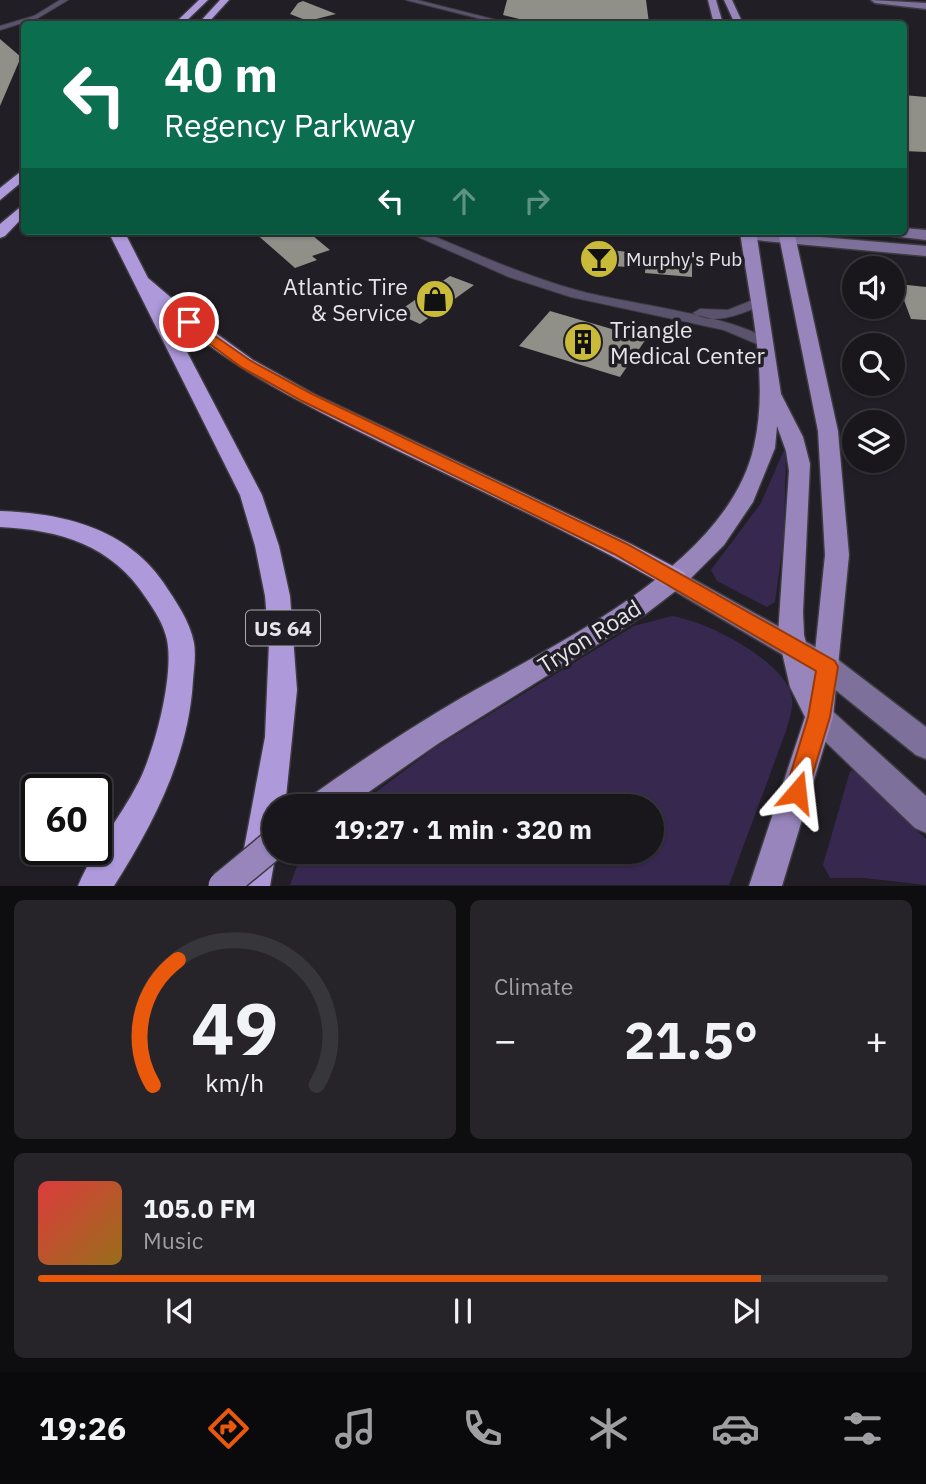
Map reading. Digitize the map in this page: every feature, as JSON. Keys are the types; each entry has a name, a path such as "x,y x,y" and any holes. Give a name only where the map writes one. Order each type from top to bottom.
{"highway":[{"path":"181,21 204,0"},
{"path":"205,21 225,0"},
{"path":"0,197 21,176"},
{"path":"0,233 21,211"},
{"name":"US 64","path":"118,235 251,495 266,535 277,581 285,646 282,716 269,813 253,886"},
{"path":"134,271 189,322 246,364 307,398 621,549 676,579"},
{"path":"0,519 30,519 80,531 111,544 139,567 164,603 181,641 180,692 170,743 144,807 94,886"}],"main road":[{"path":"712,0 718,21"},
{"path":"729,0 738,21"},
{"name":"Tryon Road","path":"339,794 424,736 599,632 676,579 716,539 749,492 767,446 771,392 748,235"},
{"path":"765,886 819,717 827,667 837,555 833,468 817,368 787,235"},
{"path":"771,392 798,451 798,512 788,610 790,646 800,679 819,717"},
{"path":"223,886 262,854"}],"street":[{"path":"23,21 36,17 65,0"},
{"path":"409,0 496,21"},
{"path":"875,0 926,6"},
{"path":"919,0 926,1"},
{"path":"0,28 21,22"},
{"path":"907,233 926,235"},
{"path":"420,235 478,260 575,294 728,327 764,343"},
{"path":"787,235 926,251"},
{"path":"674,314 730,314 758,302"},
{"path":"676,579 827,667 926,745"},
{"path":"819,717 926,817"}],"shaded area":[{"path":"784,450 784,536 775,602 767,607 717,581 711,570 761,503"},
{"path":"672,616 704,625 758,655 784,681 791,694 791,712 786,731 729,885 290,885 298,864 664,864 664,794 373,794 436,747 634,626"},
{"path":"850,771 855,771 926,839 926,885 864,878 830,878 823,865"}],"building":[{"path":"507,0 646,0 649,21 528,21 503,15"},
{"path":"303,1 336,14 308,21 290,14 298,3"},
{"path":"0,39 21,57 0,106"},
{"path":"907,95 926,97 926,152 907,151"},
{"path":"258,235 312,235 330,250 312,256 317,260 295,268"},
{"path":"588,248 629,252 627,267 585,264"},
{"path":"646,258 692,263 692,277 645,273"},
{"name":"Atlantic Tire & Service","path":"450,276 474,285 420,324 396,313"},
{"path":"905,285 926,287 926,320 911,319 905,303"},
{"name":"Triangle Medical Center","path":"550,311 646,339 620,377 519,346"}],"place":[{"name":"Murphy's Pub","path":"599,259"},
{"name":"Atlantic Tire & Service","path":"435,299"},
{"name":"Triangle Medical Center","path":"583,342"}],"route":[{"path":"189,322 246,364 307,398 621,549 827,667 819,717 797,792"}]}
